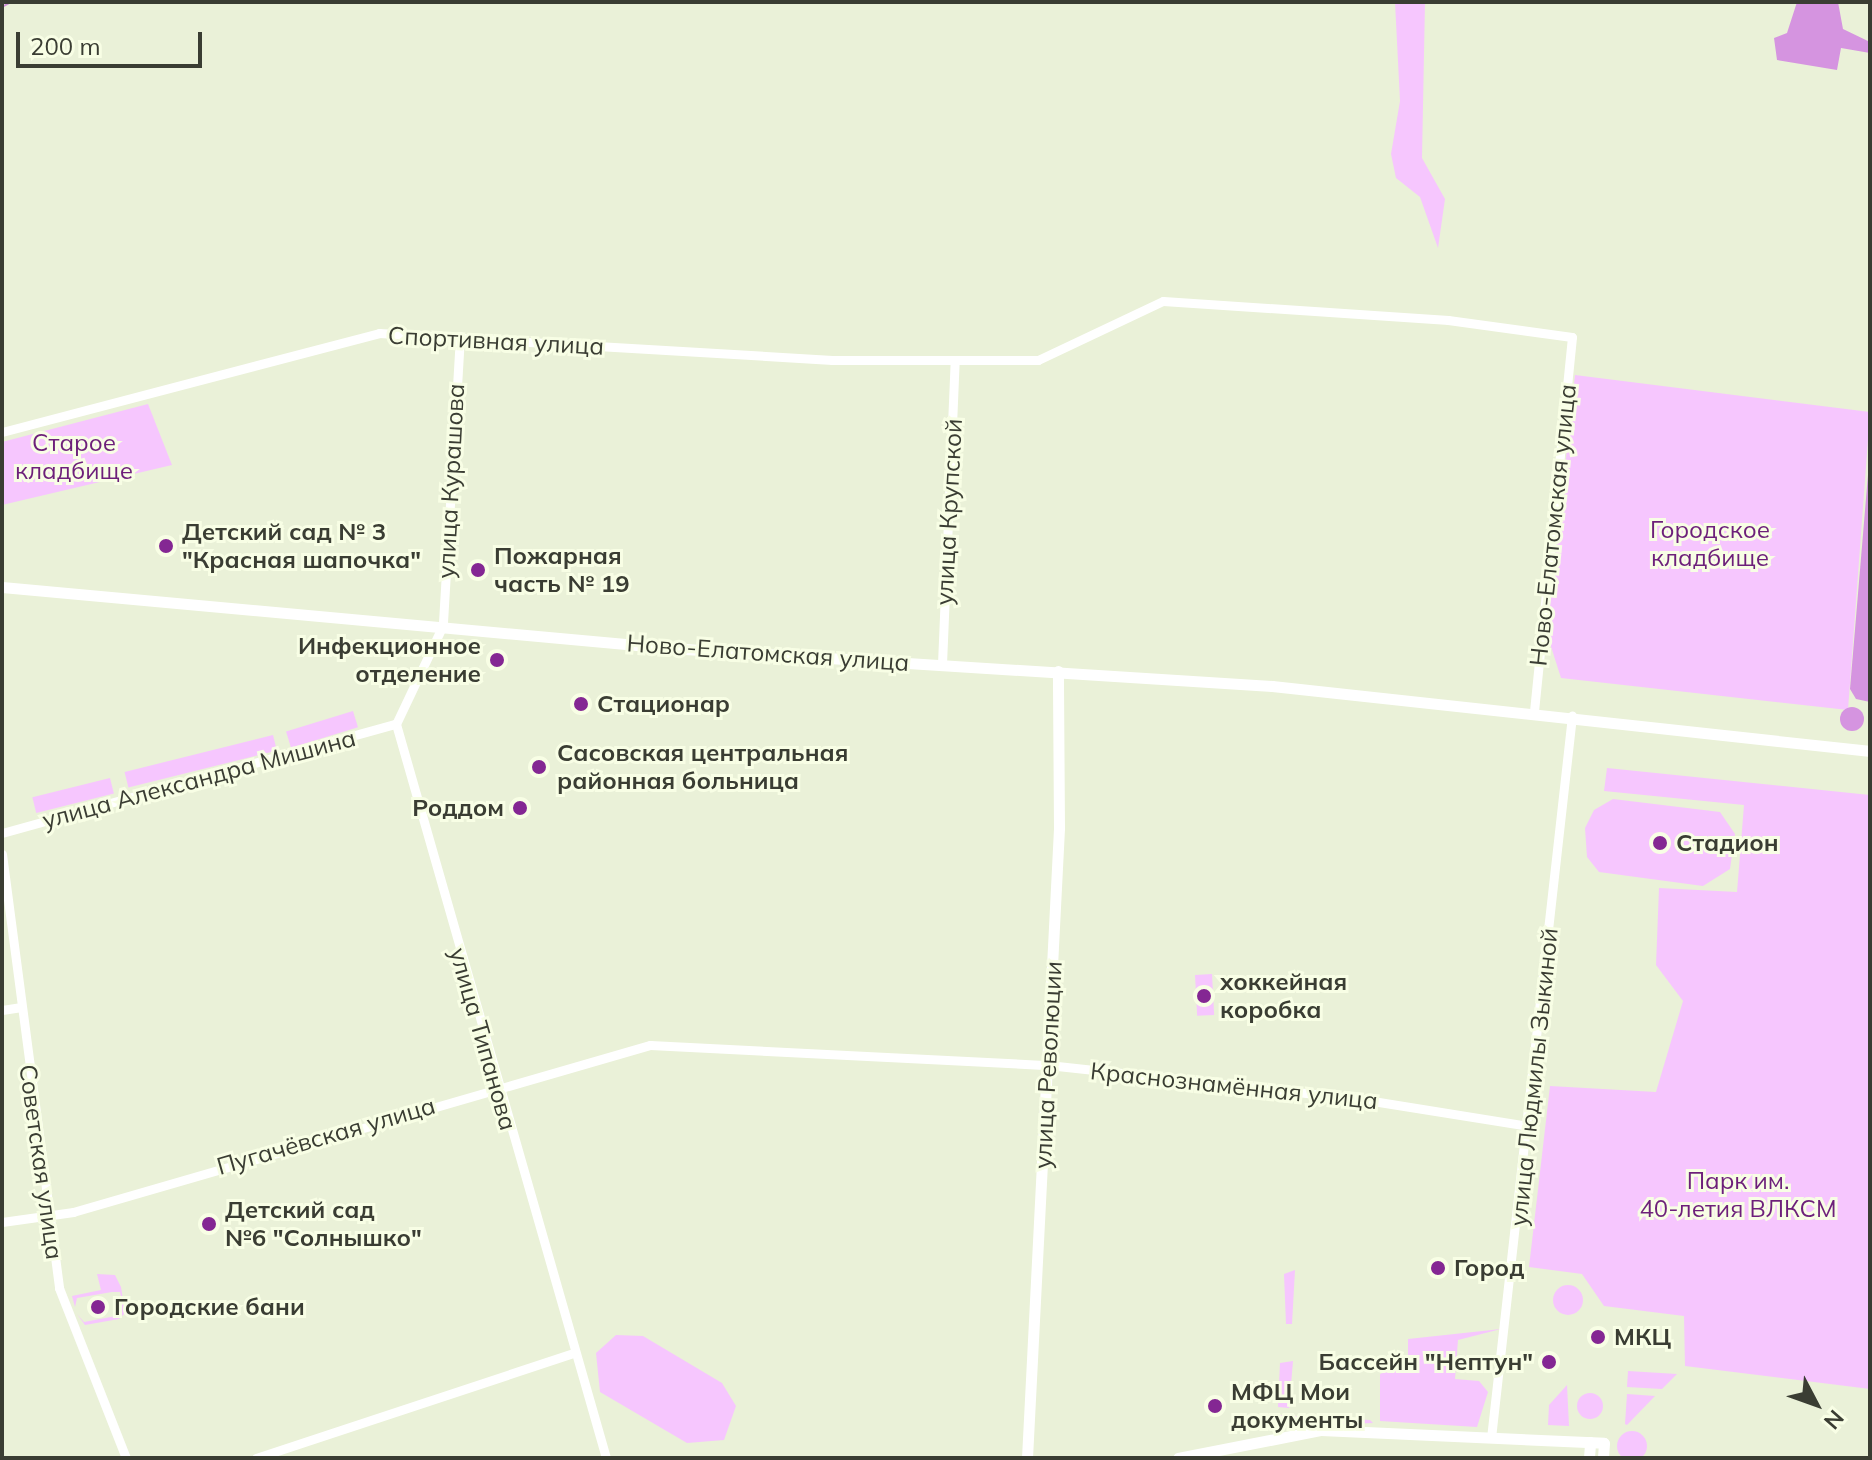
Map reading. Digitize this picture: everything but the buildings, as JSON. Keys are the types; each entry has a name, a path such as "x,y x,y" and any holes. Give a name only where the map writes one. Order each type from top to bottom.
{"main road":[{"name":"Ново-Елатомская улица","path":"2,587 1534,712 1870,751"},
{"name":"улица Революции","path":"1027,1458 1048,1065 1058,671"},
{"path":"1178,1458 1226,1453 1321,1430 1604,1443 1603,1458"},
{"path":"1589,1458 1590,1442"}],"street":[{"name":"Спортивная улица","path":"2,432 354,338 460,336 773,357 1038,360 1163,301 1448,320 1572,337"},
{"name":"улица Курашова","path":"443,625 460,336"},
{"name":"Ново-Елатомская улица","path":"1534,712 1572,337"},
{"name":"улица Крупской","path":"942,664 955,360"},
{"path":"396,724 443,625"},
{"name":"улица Людмилы Зыкиной","path":"1491,1438 1529,1126 1572,716"},
{"name":"улица Александра Мишина","path":"2,833 396,724"},
{"name":"улица Типанова","path":"396,724 497,1087 606,1458"},
{"name":"Советская улица","path":"2,854 20,1007 61,1295 126,1458"},
{"path":"2,1010 20,1007"},
{"name":"Краснознамённая улица","path":"650,1045 1048,1065 1366,1099 1529,1126"},
{"name":"Пугачёвская улица","path":"2,1222 49,1218 650,1045"},
{"path":"256,1458 574,1353"}],"green space":[{"path":"1395,2 1425,2 1422,158 1445,199 1438,248 1420,197 1396,178 1391,154 1400,101"},
{"name":"Городское кладбище","path":"1575,375 1870,412 1848,710 1561,678 1547,634"},
{"name":"Старое кладбище","path":"148,404 172,465 2,505 2,442"},
{"path":"353,711 358,727 291,748 286,731"},
{"path":"273,735 277,751 128,788 125,772"},
{"name":"Парк им. 40-летия ВЛКСМ","path":"1607,768 1870,795 1870,1389 1685,1366 1684,1316 1604,1306 1582,1274 1529,1267 1550,1086 1656,1092 1683,1001 1656,965 1659,888 1737,892 1744,805 1604,791"},
{"path":"110,778 114,794 36,813 32,797"},
{"name":"Стадион","path":"1613,799 1720,812 1735,834 1730,869 1703,886 1599,872 1587,857 1585,828 1594,810"},
{"name":"хоккейная коробка","path":"1212,974 1214,1015 1197,1016 1195,975"},
{"path":"1295,1270 1292,1324 1286,1324 1284,1274"},
{"path":"97,1274 115,1275 121,1287 125,1313 119,1319 85,1325 77,1314 84,1322 116,1316 114,1303 122,1301 120,1292 112,1292 77,1298 75,1307 72,1296 101,1290"},
{"path":"1568,1285 1574,1286 1582,1294 1582,1306 1574,1314 1568,1315 1562,1314 1554,1306 1553,1300 1554,1294 1562,1286"},
{"path":"1501,1329 1458,1340 1455,1379 1479,1381 1488,1392 1477,1427 1380,1421 1380,1374 1408,1363 1408,1339"},
{"path":"616,1335 643,1336 722,1383 736,1406 724,1440 687,1443 600,1392 596,1353"},
{"path":"1293,1361 1289,1408 1278,1407 1280,1363"},
{"path":"1628,1371 1677,1374 1662,1389 1627,1387"},
{"path":"1567,1385 1569,1426 1548,1425 1549,1405"},
{"path":"1590,1393 1599,1397 1603,1406 1599,1415 1590,1419 1581,1415 1577,1406 1581,1397"},
{"path":"1627,1394 1655,1396 1627,1425 1625,1424"},
{"path":"1279,1415 1370,1420 1373,1423 1279,1427"},
{"path":"1632,1431 1643,1435 1647,1446 1643,1457 1632,1461 1621,1457 1617,1446 1621,1435"}],"shaded area":[{"path":"1797,2 1838,2 1843,29 1870,42 1870,53 1841,48 1837,70 1777,60 1774,38 1787,33"},
{"path":"1870,451 1870,702 1856,699 1850,689"},
{"path":"1852,707 1860,711 1864,719 1860,727 1852,731 1844,727 1840,719 1844,711"}],"waterway":[{"path":"2,7 11,2"}],"place":[{"name":"Детский сад № 3 \"Красная шапочка\"","path":"166,546"},
{"name":"Пожарная часть № 19","path":"478,570"},
{"name":"Инфекционное отделение","path":"497,660"},
{"name":"Стационар","path":"581,704"},
{"name":"Сасовская центральная районная больница","path":"539,767"},
{"name":"Роддом","path":"520,808"},
{"name":"Стадион","path":"1660,843"},
{"name":"хоккейная коробка","path":"1204,996"},
{"name":"Детский сад №6 \"Солнышко\"","path":"209,1224"},
{"name":"Город","path":"1438,1268"},
{"name":"Городские бани","path":"98,1307"},
{"name":"МКЦ","path":"1598,1337"},
{"name":"Бассейн \"Нептун\"","path":"1549,1362"},
{"name":"МФЦ Мои документы","path":"1215,1406"}]}
